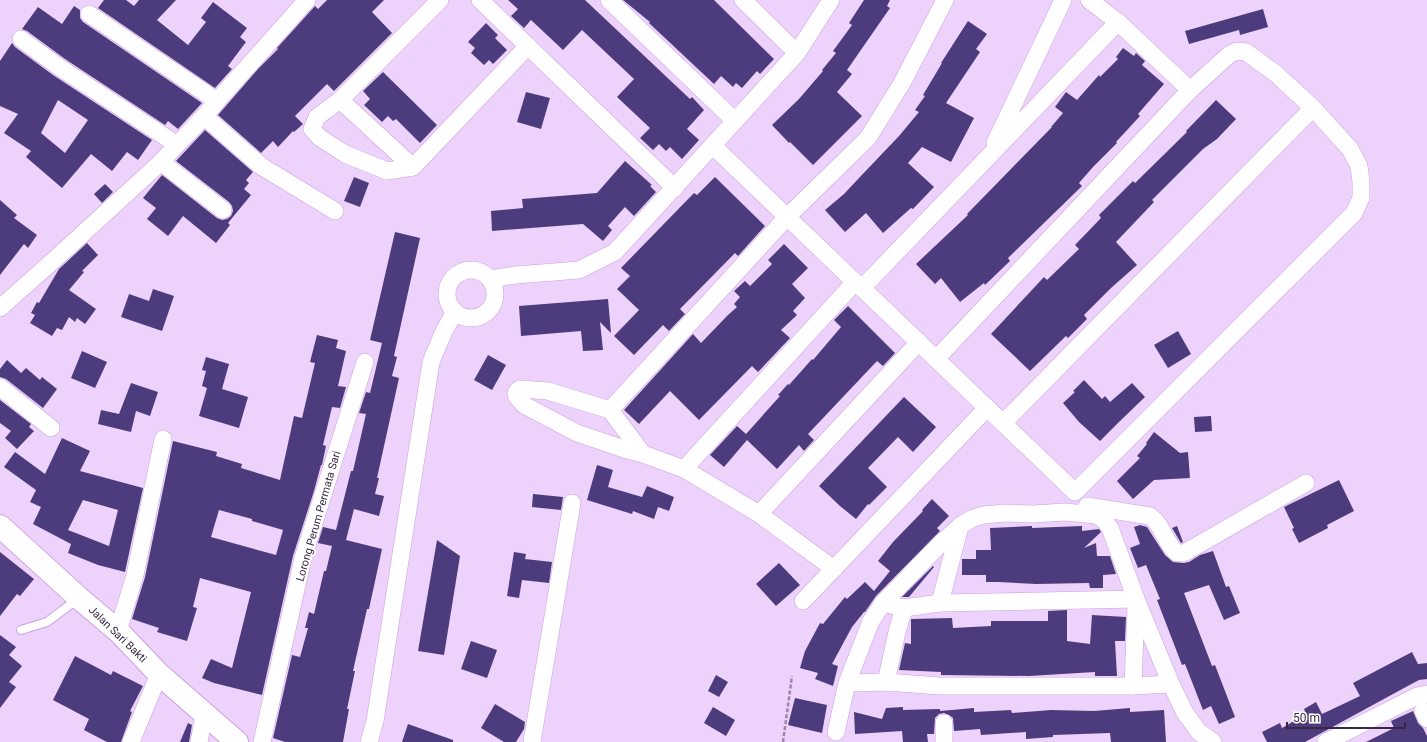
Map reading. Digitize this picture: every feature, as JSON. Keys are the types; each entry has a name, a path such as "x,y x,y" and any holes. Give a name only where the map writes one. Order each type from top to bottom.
{"main road":[{"name":"Jalan Sari Bakti","path":"0,526 79,598 118,631 159,674 236,742"}],"street":[{"path":"0,308 161,162 176,144 205,117 217,101 307,0"},
{"path":"440,0 340,100 317,117 312,129 319,137 345,154 387,171 413,167 528,46"},
{"path":"480,0 675,188"},
{"path":"609,0 735,121"},
{"path":"742,0 797,53"},
{"path":"490,279 516,275 579,270 615,252 797,53 831,0"},
{"path":"610,410 787,217 868,138 902,83 945,0"},
{"path":"989,156 1063,0"},
{"path":"1089,0 1118,22 1190,90"},
{"path":"89,14 217,101"},
{"path":"684,469 858,285 989,156 1118,22"},
{"path":"21,39 59,67 176,144"},
{"path":"713,146 1075,492 1354,213 1361,198 1359,166 1350,149 1313,108 1275,73 1246,52 1238,51 1230,54 1190,90 936,359"},
{"path":"340,100 413,167"},
{"path":"1004,423 1313,108"},
{"path":"205,117 261,166 335,211"},
{"path":"161,162 223,210"},
{"path":"473,269 483,272 490,279 494,288 494,299 490,308 483,314 474,318 463,317 455,312 449,304 447,294 448,284 454,276 463,271 473,269"},
{"path":"369,742 375,721 431,362 444,331 455,312"},
{"path":"759,514 919,342"},
{"name":"Lorong Perum Permata Sari","path":"262,742 303,558 365,362"},
{"path":"0,386 51,428"},
{"path":"643,454 610,410 548,391 520,389 517,391 517,397 524,406 577,433 684,469 759,514 834,569"},
{"path":"803,601 987,408"},
{"path":"118,631 135,575 163,439"},
{"path":"1065,512 1084,506 1093,506 1150,516 1157,521 1173,550 1177,553 1184,553 1306,483"},
{"path":"532,742 572,502"},
{"path":"836,732 847,684 871,620 883,603 942,542 960,526 971,519 983,516 1004,513 1033,514 1065,512 1096,515 1104,520 1110,528 1136,598 1171,684 1185,713 1199,732 1213,742"},
{"path":"940,603 960,526"},
{"path":"883,603 904,608 940,603 1136,598"},
{"path":"1133,686 1136,598"},
{"path":"886,682 904,608"},
{"path":"131,742 159,674"},
{"path":"847,684 886,682 940,686 1133,686 1171,684"},
{"path":"1326,742 1417,696 1427,694"},
{"path":"199,742 204,715"},
{"path":"944,723 944,742"}],"lane":[{"path":"21,630 47,622 79,598"}],"path":[{"path":"783,742 792,676"}],"building":[{"path":"104,0 126,0 134,6 139,0 176,0 157,20 188,45 206,22 201,18 213,2 247,28 240,37 246,42 228,66 232,69 215,88 98,8"},
{"path":"327,0 384,0 372,12 392,33 334,91 327,84 295,116 303,124 294,132 293,131 278,147 273,141 261,153 218,115 315,6 318,9"},
{"path":"508,0 585,0 690,99 692,97 704,110 687,129 699,140 682,159 670,147 666,151 659,144 653,150 640,138 650,128 617,97 634,79 582,30 563,50 531,20 524,28 511,16 518,9"},
{"path":"623,0 714,0 774,59 760,74 757,71 742,88 736,83 733,87 721,76 714,84 649,23 650,22"},
{"path":"864,0 890,0 887,6 890,8 847,70 852,74 837,92 862,116 813,165 772,125 799,99 823,71 822,70 836,53 833,51 852,25 849,23"},
{"path":"74,6 80,10 80,18 83,22 202,103 178,129 168,121 165,125 22,29 38,7 62,24"},
{"path":"1263,9 1268,27 1240,35 1239,30 1189,44 1185,31"},
{"path":"968,21 987,34 976,49 980,52 946,103 974,118 951,162 922,147 908,163 934,187 913,209 911,208 883,233 866,213 845,232 825,210 844,194 899,136 919,112 915,110 925,96 923,95 941,63"},
{"path":"486,23 498,35 495,38 507,50 493,64 489,60 484,65 471,53 475,48 468,42"},
{"path":"12,43 15,47 53,75 152,140 138,160 127,152 112,171 91,154 62,188 26,157 31,151 4,133 18,114 0,106 0,61","holes":["58,100 88,120 65,153 41,133"]},
{"path":"1123,48 1134,56 1136,53 1145,61 1142,65 1164,84 1138,114 1140,116 1116,142 1117,143 1079,183 1082,186 1008,258 1010,261 985,285 984,283 960,302 941,278 935,284 916,264 968,215 967,214 1052,127 1063,113 1055,107 1066,92 1077,100 1099,75 1100,77 1118,59 1116,57"},
{"path":"383,72 437,125 420,143 396,119 393,121 388,116 382,122 364,105 370,99 363,91"},
{"path":"526,92 550,98 541,129 517,122"},
{"path":"1216,100 1236,119 1217,139 1203,149 1152,200 1154,202 1116,242 1137,265 1084,315 1087,319 1068,338 1066,336 1030,371 991,334 1044,277 1047,280 1079,249 1075,245 1101,218 1099,215 1133,181 1135,183 1187,132 1186,131"},
{"path":"205,130 253,172 246,180 249,183 244,189 251,195 228,223 230,225 216,243 183,216 168,236 147,219 156,208 143,198 162,175 217,218 222,220 231,216 233,211 229,202 176,161"},
{"path":"625,161 652,185 650,186 656,192 634,216 625,207 608,226 612,230 603,241 583,224 492,231 491,211 523,208 522,199 597,193"},
{"path":"354,177 369,183 360,207 344,201"},
{"path":"715,177 765,226 738,256 735,253 680,309 685,314 669,331 663,325 634,355 614,336 639,310 617,289 630,276 621,268 694,193 697,195"},
{"path":"105,184 113,192 102,203 94,194"},
{"path":"0,200 17,215 14,218 37,235 28,248 24,244 0,275"},
{"path":"395,232 420,238 394,356 397,357 392,376 399,378 377,478 379,478 375,494 384,496 379,516 354,509 346,540 382,549 369,609 367,609 353,671 355,671 347,709 349,709 343,742 285,742 273,738 292,655 300,657 308,628 305,628 309,612 314,614 324,571 326,571 332,546 318,543 323,527 336,530 351,471 353,471 366,414 359,413 366,392 370,393 382,343 370,340"},
{"path":"87,243 98,255 82,271 84,272 69,290 96,309 85,324 77,318 75,322 69,317 62,330 57,328 52,336 30,323 35,315 31,313 37,302 39,303 59,269"},
{"path":"784,244 808,268 792,284 805,298 793,311 797,315 781,330 790,338 758,372 752,366 699,420 670,391 639,424 624,410 693,334 701,343 737,307 734,304 740,297 734,291 745,281 750,286 772,264 768,260"},
{"path":"153,289 174,296 162,331 121,317 129,294 149,301"},
{"path":"608,299 611,333 600,322 603,350 583,351 581,331 521,336 519,306"},
{"path":"848,306 895,353 883,366 877,361 808,434 814,440 804,451 799,445 777,469 747,440 724,467 710,455 737,426 746,434 780,396 778,395 812,359 813,360 841,327 834,320"},
{"path":"1178,331 1191,354 1168,368 1154,345"},
{"path":"317,335 338,340 336,348 346,351 338,386 346,387 340,408 332,407 323,445 326,446 322,465 293,556 262,695 214,683 202,678 211,659 232,668 251,592 200,578 193,607 197,608 187,641 157,632 159,628 132,619 145,577 173,441 217,452 216,456 242,464 241,468 280,480 294,416 302,418 315,363 310,362","holes":["219,510 252,519 252,521 283,530 276,555 211,537"]},
{"path":"82,351 107,362 95,388 71,378"},
{"path":"488,355 506,365 492,390 474,380"},
{"path":"206,357 229,364 222,389 248,397 239,428 199,416 207,388 202,386 206,371 202,370"},
{"path":"7,360 21,373 26,368 40,380 42,377 57,389 43,408 6,379 0,377 0,369"},
{"path":"1084,380 1102,399 1105,396 1110,402 1132,383 1145,397 1100,441 1079,422 1063,403 1075,392 1073,391"},
{"path":"131,383 158,392 150,416 136,411 131,432 98,424 101,410 119,414"},
{"path":"904,397 936,427 913,452 898,437 868,468 887,487 869,505 868,504 856,519 819,486"},
{"path":"0,400 31,424 29,427 34,431 17,449 5,438 11,431 0,423"},
{"path":"1211,416 1212,431 1195,432 1194,417"},
{"path":"1154,432 1180,453 1188,452 1190,478 1154,480 1133,499 1117,481 1140,458 1137,456 1147,444 1146,443"},
{"path":"62,438 90,451 80,471 143,488 125,572 98,565 68,553 71,544 33,524 41,507 30,502 36,490 4,467 15,452 45,474","holes":["83,500 118,510 109,546 68,530"]},
{"path":"597,465 613,470 608,487 642,497 647,486 674,497 669,511 658,507 654,519 633,511 632,514 587,500"},
{"path":"1339,480 1354,511 1327,525 1328,528 1299,543 1284,507"},
{"path":"533,494 563,497 561,510 532,507"},
{"path":"932,499 949,516 937,528 940,531 876,596 852,627 832,664 838,666 833,686 815,679 818,673 800,668 805,651 820,623 823,624 845,597 847,599 865,582 874,591 890,571 878,561"},
{"path":"1140,525 1147,527 1165,555 1173,562 1189,562 1200,555 1213,551 1226,587 1229,586 1240,613 1224,620 1209,585 1184,593 1212,666 1215,665 1235,717 1219,724 1211,706 1203,710 1185,664 1182,665 1157,600 1160,599 1146,565 1138,568 1130,548 1140,544 1134,527"},
{"path":"1032,526 1032,528 1082,526 1082,531 1099,529 1101,532 1084,548 1096,543 1097,556 1110,556 1116,574 1103,575 1103,588 1090,588 1089,583 1036,584 986,582 986,575 962,575 962,559 976,559 976,550 991,550 990,528"},
{"path":"1177,526 1183,542 1181,543 1172,528"},
{"path":"437,540 460,556 444,655 418,651"},
{"path":"0,552 34,579 20,596 17,594 0,616"},
{"path":"514,552 526,554 525,559 552,562 549,583 522,580 519,598 507,596"},
{"path":"779,563 800,585 776,606 756,584"},
{"path":"933,566 934,567 909,597 902,597"},
{"path":"1067,610 1067,641 1090,644 1092,615 1126,617 1125,641 1115,641 1117,676 1095,676 1095,672 1029,676 941,675 941,672 899,670 905,643 911,644 911,619 952,618 953,628 991,626 991,621 1048,621 1048,611"},
{"path":"0,635 16,647 9,655 22,666 9,682 16,687 0,708"},
{"path":"471,641 497,650 487,678 461,669"},
{"path":"1412,652 1418,664 1427,663 1427,679 1419,680 1305,742 1267,742 1262,732 1280,723 1282,728 1306,714 1304,709 1316,702 1322,714 1360,696 1353,683"},
{"path":"75,656 111,675 113,671 143,686 130,711 132,712 121,742 107,742 84,730 89,719 53,700"},
{"path":"716,675 728,682 719,697 708,691"},
{"path":"795,698 827,705 822,733 788,725"},
{"path":"495,704 525,722 524,729 516,742 504,742 481,728"},
{"path":"713,707 735,720 726,736 704,723"},
{"path":"903,707 903,710 940,709 940,711 974,708 974,712 1011,710 1012,713 1051,710 1094,711 1130,708 1130,712 1164,710 1166,742 1111,742 1110,733 1053,735 1053,737 1026,739 1026,732 981,735 980,729 954,731 953,718 944,713 939,714 935,718 934,734 927,734 928,742 903,742 902,731 855,734 854,712 882,719 886,708"},
{"path":"1413,711 1418,723 1423,728 1427,736 1427,742 1366,742 1394,728 1391,721"},
{"path":"188,723 192,725 189,742 180,742"},
{"path":"408,724 453,740 453,742 402,742"}]}
